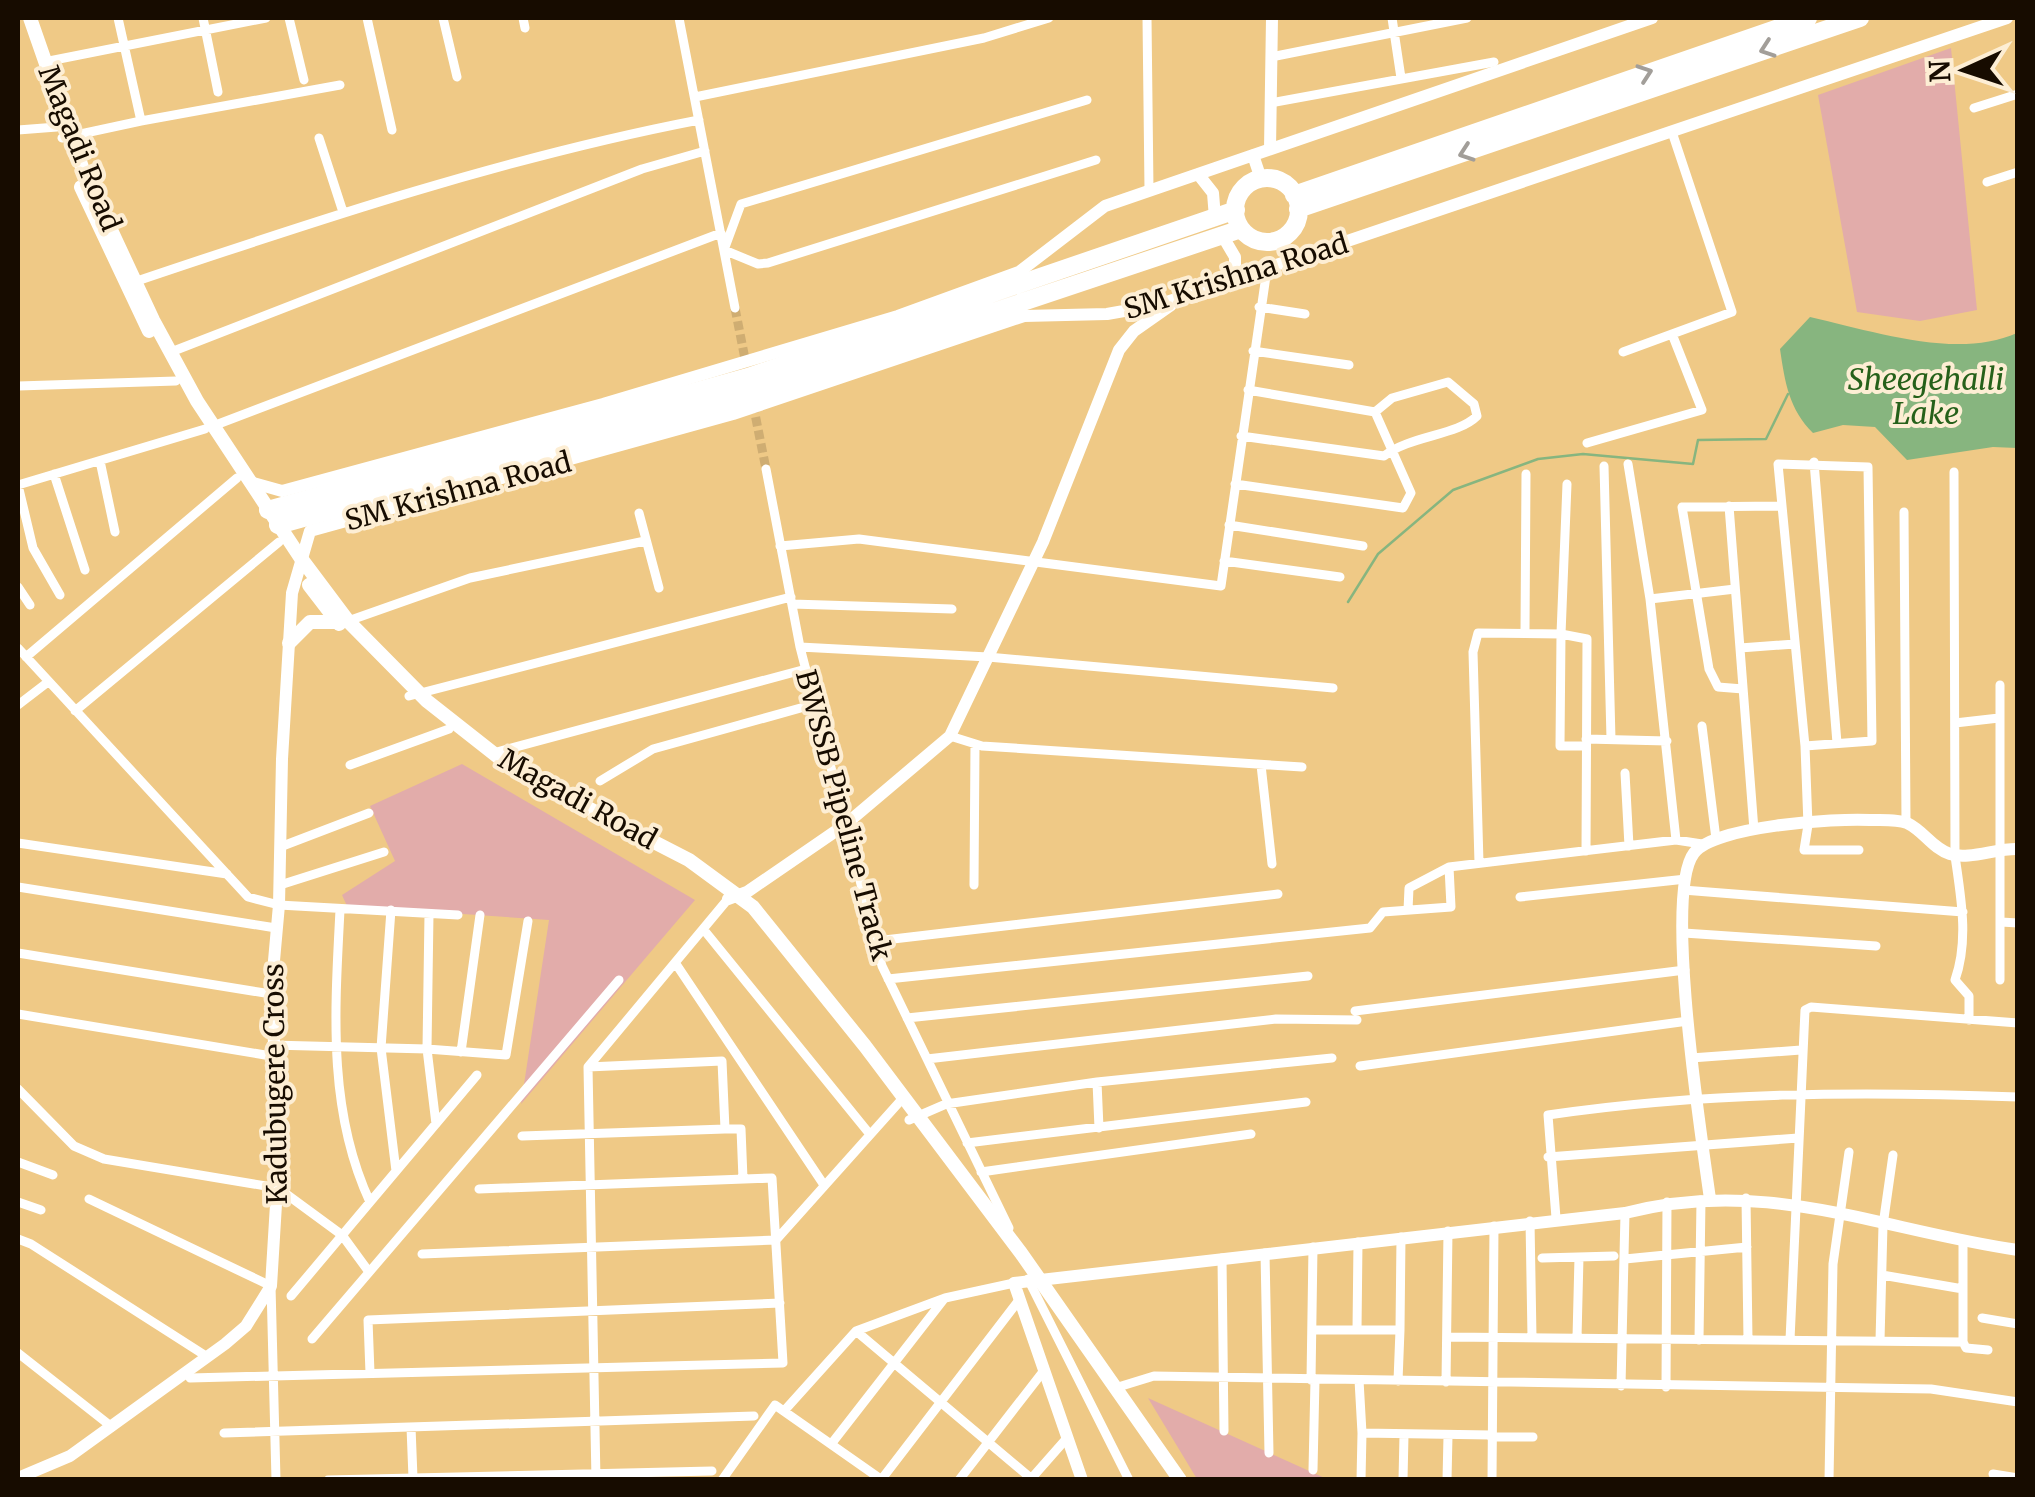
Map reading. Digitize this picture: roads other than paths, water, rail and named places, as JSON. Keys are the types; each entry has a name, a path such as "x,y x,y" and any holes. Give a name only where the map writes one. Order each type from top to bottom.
{"highway":[{"name":"SM Krishna Road","path":"1296,202 1808,18"},
{"name":"SM Krishna Road","path":"1555,112 1860,18"},
{"path":"1261,179 1281,182 1296,202 1293,228 1278,240 1259,241 1238,219 1245,188 1261,179"},
{"name":"SM Krishna Road","path":"275,526 727,392 1238,219"}],"main road":[{"name":"Magadi Road","path":"20,18 63,134 176,381 343,622 448,729 510,776 682,865 732,898"},
{"name":"Magadi Road","path":"30,18 63,134 209,428"},
{"name":"Magadi Road","path":"243,480 275,526"},
{"path":"289,642 310,622 343,622"},
{"name":"Magadi Road","path":"414,695 516,771 689,860 732,898 1021,1253 1026,1280 1115,1388 1180,1480"},
{"name":"Magadi Road","path":"913,1117 1169,1480"}],"street":[{"path":"118,18 141,121"},
{"path":"203,18 218,92"},
{"path":"44,62 266,18"},
{"path":"289,18 304,80"},
{"path":"367,18 392,130"},
{"path":"443,18 457,77"},
{"path":"680,18 735,308"},
{"path":"695,98 984,38 1050,18"},
{"path":"1147,18 1149,190"},
{"path":"1270,149 1272,18"},
{"path":"1392,18 1401,78"},
{"path":"1271,57 1468,18"},
{"name":"SM Krishna Road","path":"758,382 898,316 1014,274 1092,213 1652,18"},
{"name":"SM Krishna Road","path":"300,564 310,531 758,382 1024,316 1121,313 1185,296 2007,18"},
{"path":"1270,103 1494,62"},
{"path":"18,130 63,134 340,85"},
{"path":"1974,108 2018,94"},
{"path":"724,250 740,204 1087,100"},
{"path":"136,281 343,212 633,132 699,120"},
{"path":"1624,352 1732,312 1672,132"},
{"path":"319,138 343,212"},
{"path":"170,352 642,170 705,151"},
{"path":"1253,155 1261,179"},
{"path":"724,250 768,263 1096,160"},
{"path":"1988,182 2018,172"},
{"path":"1198,174 1213,193 1218,226 1235,258 1235,279"},
{"path":"60,595 33,548 18,485 209,428 721,233"},
{"path":"780,546 859,539 1221,586 1267,269"},
{"path":"596,1476 588,1067 732,898 846,824 950,736 1030,564 1119,350 1134,331 1185,296"},
{"path":"1259,307 1305,314"},
{"path":"1587,443 1702,410 1672,334"},
{"path":"1253,351 1349,365"},
{"path":"18,386 176,381"},
{"path":"1241,436 1384,456 1466,424 1476,419 1477,410 1448,382 1392,398 1376,412"},
{"path":"1248,390 1376,412"},
{"name":"SM Krishna Road","path":"243,480 282,491 727,392"},
{"path":"1235,484 1403,508 1411,493 1376,412"},
{"path":"100,461 115,532"},
{"path":"1814,462 1837,743"},
{"path":"1805,746 1872,741 1868,467 1814,462 1778,464 1805,746 1808,825 1804,850 1859,850"},
{"path":"1628,464 1650,599 1676,840"},
{"path":"1604,466 1611,739"},
{"name":"BWSSB Pipeline Track","path":"766,469 800,647 888,979 1021,1253"},
{"path":"1954,472 1955,856 1962,912 1962,963 1955,980 1969,996 1969,1020"},
{"path":"54,474 85,570"},
{"path":"1525,631 1526,474"},
{"path":"26,657 243,480"},
{"path":"1567,484 1560,746 1611,739 1666,740"},
{"path":"1743,689 1718,688 1709,670 1682,506 1782,506"},
{"path":"1729,506 1754,830"},
{"path":"1904,512 1906,823"},
{"path":"639,513 659,588"},
{"path":"1229,525 1364,546"},
{"path":"75,711 275,526"},
{"path":"343,622 470,578 645,541"},
{"path":"1224,561 1340,577"},
{"name":"Kadubugere Cross","path":"272,1286 280,1139 271,1050 271,994 280,905 289,642 300,564"},
{"path":"18,587 30,605"},
{"path":"1650,599 1735,588"},
{"path":"414,695 791,600 952,608"},
{"path":"1479,863 1473,652 1478,634 1525,631 1586,639 1586,851"},
{"path":"1740,648 1795,644"},
{"path":"800,647 988,657 1333,688"},
{"path":"18,648 248,896 280,905 458,915"},
{"path":"494,753 806,669"},
{"path":"18,705 48,682"},
{"path":"2000,685 2000,980"},
{"path":"600,781 652,749 815,704"},
{"path":"1955,723 1999,718"},
{"path":"1702,726 1709,841"},
{"path":"350,765 448,729"},
{"path":"950,736 975,744 1302,767"},
{"path":"974,885 975,744"},
{"path":"1261,765 1272,864"},
{"path":"1625,773 1629,846"},
{"path":"280,847 369,813"},
{"path":"1408,910 1409,888 1448,867 1676,840 1709,841 1754,830 1866,820 1906,823 1936,848 1955,856 2018,849"},
{"path":"1698,1340 1699,1251 1705,1199 1688,1021 1684,885 1691,855 1709,841"},
{"path":"18,843 227,874"},
{"path":"280,885 384,852"},
{"path":"888,979 1370,928 1384,912 1451,907 1448,867"},
{"path":"1520,898 1684,885 1962,912"},
{"path":"18,887 276,928"},
{"path":"876,941 1278,894"},
{"path":"340,910 334,1047 352,1164 370,1202"},
{"path":"390,910 381,1048 396,1171"},
{"path":"430,914 428,1049 436,1124"},
{"path":"460,1052 480,916"},
{"path":"18,1014 271,1050 428,1049 506,1055 528,921"},
{"path":"2000,922 2018,923"},
{"path":"704,930 868,1132"},
{"path":"1684,933 1876,946"},
{"path":"18,953 271,994"},
{"path":"676,964 824,1185"},
{"path":"927,1059 1276,1019 1356,1015 1685,970"},
{"path":"907,1018 1308,976"},
{"path":"312,1339 619,980"},
{"path":"1790,1340 1799,1204 1802,1018 1811,1006 2018,1024"},
{"path":"1360,1066 1688,1021"},
{"path":"1691,1058 1801,1050"},
{"path":"913,1117 946,1104 1097,1082 1332,1058"},
{"path":"588,1067 722,1061 725,1130"},
{"path":"291,1296 477,1075"},
{"path":"1097,1082 1098,1128"},
{"path":"18,1088 74,1146 104,1159 278,1188 342,1235 368,1272"},
{"path":"1556,1218 1548,1157 1548,1115 1800,1094 2018,1097"},
{"path":"422,1254 776,1240 868,1132 900,1101"},
{"path":"968,1144 1306,1102"},
{"path":"522,1136 741,1129 743,1179"},
{"path":"981,1172 1251,1134"},
{"path":"1548,1157 1798,1138"},
{"path":"1829,1480 1829,1341 1839,1214 1849,1152"},
{"path":"1880,1341 1883,1225 1893,1155"},
{"path":"18,1162 53,1175"},
{"path":"190,1378 783,1363 772,1178 479,1189"},
{"path":"1746,1198 1748,1340"},
{"path":"784,1411 856,1331 945,1298 1026,1280 1625,1213 1666,1202 1705,1199 1746,1198 1799,1204 1963,1243 2018,1250"},
{"path":"89,1199 272,1286"},
{"path":"18,1202 41,1210"},
{"path":"1666,1202 1666,1387"},
{"path":"1621,1386 1620,1257 1625,1213"},
{"path":"1530,1221 1532,1338"},
{"path":"1492,1480 1494,1226"},
{"path":"1446,1382 1448,1231"},
{"path":"1398,1381 1401,1237"},
{"path":"18,1240 31,1244 206,1356"},
{"path":"1358,1242 1358,1330"},
{"path":"1963,1243 1963,1342 1966,1348 1988,1350"},
{"path":"1542,1258 1620,1257 1746,1247"},
{"path":"1313,1248 1313,1470"},
{"path":"1264,1253 1269,1453"},
{"path":"1577,1338 1579,1257"},
{"path":"1222,1258 1224,1431"},
{"path":"1882,1275 1964,1289"},
{"path":"722,1480 775,1405 881,1480 1020,1300 1026,1280"},
{"path":"1026,1280 1129,1480"},
{"path":"18,1478 44,1473 70,1456 246,1326 272,1286"},
{"path":"272,1286 276,1480"},
{"path":"832,1443 945,1298"},
{"path":"1020,1300 1082,1480"},
{"path":"370,1373 368,1320 780,1303"},
{"path":"1982,1318 2018,1324"},
{"path":"1312,1330 1400,1330"},
{"path":"856,1331 1032,1479 1067,1438"},
{"path":"1447,1337 1963,1342"},
{"path":"18,1353 112,1427"},
{"path":"960,1480 1042,1373"},
{"path":"1115,1388 1154,1376 1931,1389 2018,1402"},
{"path":"1359,1380 1361,1480"},
{"path":"224,1433 754,1416"},
{"path":"412,1427 412,1478"},
{"path":"1362,1433 1533,1436"},
{"path":"1404,1434 1404,1480"},
{"path":"1447,1480 1448,1436"},
{"path":"328,1480 712,1471"},
{"path":"1993,1474 2018,1478"}],"water":[{"name":"Sheegehalli Lake","path":"1810,317 1942,343 1993,341 2017,333 2017,448 1993,447 1907,460 1875,427 1843,425 1813,433 1793,405 1780,349"}],"waterway":[{"path":"1348,602 1378,554 1453,490 1538,459 1583,454 1693,464 1698,440 1766,439 1788,394"}],"tunnel":[{"path":"735,308 746,364"},
{"path":"753,404 766,469"}]}
